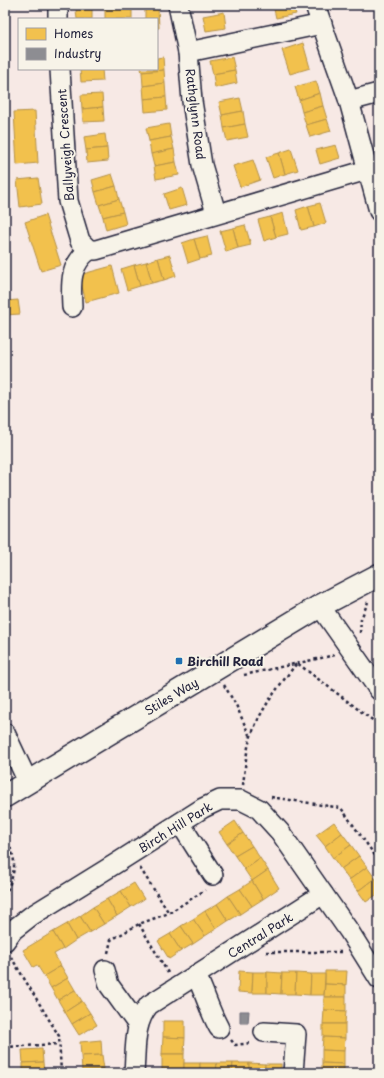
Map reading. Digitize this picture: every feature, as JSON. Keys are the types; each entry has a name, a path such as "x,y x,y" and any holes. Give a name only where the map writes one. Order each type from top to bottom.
{"main road":[{"name":"Stiles Way","path":"5,796 320,606 379,575"}],"street":[{"path":"58,5 58,18"},
{"path":"178,5 188,52"},
{"path":"315,5 349,101 379,211"},
{"name":"Rathglynn Road","path":"216,214 202,165 192,101 188,52 322,24"},
{"name":"Ballyveigh Crescent","path":"60,70 68,200 80,241 89,250"},
{"path":"349,101 379,93"},
{"path":"72,307 71,278 79,258 89,250 96,250 367,170"},
{"path":"320,606 379,690"},
{"path":"5,734 28,782"},
{"name":"Birch Hill Park","path":"5,941 13,930 31,916 214,802 230,799 248,802"},
{"path":"248,802 266,815 280,832 324,894 379,979"},
{"path":"180,823 213,875"},
{"name":"Central Park","path":"134,1073 138,1025 149,1005 324,894"},
{"path":"105,970 109,985 138,1025"},
{"path":"196,975 204,991 208,1010 219,1028"},
{"path":"264,1032 296,1034 293,1073"}],"path":[{"path":"349,648 360,636 360,618 368,601 374,597"},
{"path":"240,676 297,663 332,657"},
{"path":"297,663 379,725"},
{"path":"297,663 275,691 260,714 250,737 243,786 248,802 267,796 341,808 379,861"},
{"path":"218,689 230,682"},
{"path":"224,685 236,705 250,737"},
{"path":"5,836 13,853 15,869 5,897"},
{"path":"131,854 169,913"},
{"path":"105,970 111,940 138,924 169,913 206,889 213,875"},
{"path":"138,924 177,987"},
{"path":"243,945 255,951 361,951"},
{"path":"5,953 11,957 58,1036 60,1044 61,1073"},
{"path":"219,1028 235,1045 249,1044 264,1032"},
{"path":"5,1047 60,1044"}],"building: Homes":[{"path":"273,5 293,5 296,14 276,18"},
{"path":"158,6 159,28 158,18 145,18 145,7"},
{"path":"132,8 132,18 105,18 105,9"},
{"path":"92,9 92,18 77,18 76,10"},
{"path":"224,12 226,28 206,31 203,16"},
{"path":"303,43 310,68 290,74 282,50"},
{"path":"163,57 164,70 142,72 141,70 158,70 158,58"},
{"path":"232,57 235,70 213,74 210,61"},
{"path":"80,70 102,70 103,81 81,82"},
{"path":"164,70 165,83 143,86 142,72"},
{"path":"235,70 237,83 215,88 213,74"},
{"path":"316,81 320,93 299,100 295,87"},
{"path":"165,83 166,97 144,99 143,86"},
{"path":"320,93 323,106 302,112 299,100"},
{"path":"102,94 103,107 82,109 81,95"},
{"path":"166,97 167,110 145,112 144,99"},
{"path":"240,98 243,111 222,115 219,102"},
{"path":"323,106 327,119 306,125 302,112"},
{"path":"103,107 104,121 83,122 82,109"},
{"path":"35,111 38,163 17,165 14,112"},
{"path":"243,111 245,124 224,128 222,115"},
{"path":"327,119 331,131 310,137 306,125"},
{"path":"169,124 171,137 149,141 146,128"},
{"path":"245,124 248,137 227,141 224,128"},
{"path":"105,134 107,148 86,150 84,137"},
{"path":"171,137 174,149 151,154 149,141"},
{"path":"336,145 340,158 320,164 316,150"},
{"path":"107,148 108,161 87,163 86,150"},
{"path":"174,149 176,162 154,166 151,154"},
{"path":"291,149 298,170 285,174 279,153"},
{"path":"279,153 285,174 273,178 266,157"},
{"path":"253,160 260,180 240,187 233,166"},
{"path":"176,162 179,175 156,179 154,166"},
{"path":"112,174 116,186 95,192 92,180"},
{"path":"38,178 42,204 20,207 17,180"},
{"path":"116,186 119,199 99,205 95,192"},
{"path":"182,188 187,205 169,210 164,194"},
{"path":"119,199 123,212 103,217 99,205"},
{"path":"320,203 326,223 314,227 308,206"},
{"path":"308,206 314,227 301,230 296,210"},
{"path":"123,212 126,224 106,230 103,217"},
{"path":"283,213 288,234 276,237 270,217"},
{"path":"45,215 61,265 41,271 25,222"},
{"path":"270,217 276,237 264,241 258,220"},
{"path":"245,225 251,245 238,248 233,228"},
{"path":"233,228 238,248 226,252 220,231"},
{"path":"207,236 212,256 200,259 194,239"},
{"path":"194,239 200,259 188,263 182,243"},
{"path":"170,255 176,276 164,280 158,258"},
{"path":"158,258 164,280 152,283 146,262"},
{"path":"146,262 152,283 140,286 134,265"},
{"path":"134,265 140,286 127,290 121,269"},
{"path":"112,266 119,293 86,302 79,275"},
{"path":"18,300 20,314 5,315 5,301"},
{"path":"235,821 243,833 227,844 219,832"},
{"path":"334,822 342,833 325,846 316,835"},
{"path":"243,833 252,846 235,856 227,844"},
{"path":"342,833 351,845 333,858 325,846"},
{"path":"351,845 359,856 341,869 333,858"},
{"path":"252,846 260,858 244,869 235,856"},
{"path":"359,856 367,867 349,880 341,869"},
{"path":"260,858 268,870 252,881 244,869"},
{"path":"367,867 375,878 358,891 349,880"},
{"path":"268,870 279,888 263,899 252,881"},
{"path":"375,878 379,884 379,893 366,902 358,891"},
{"path":"252,881 263,899 252,906 240,889"},
{"path":"134,883 144,899 131,907 121,891"},
{"path":"240,889 252,906 240,914 228,896"},
{"path":"121,891 131,907 117,916 107,899"},
{"path":"228,896 240,914 228,921 217,904"},
{"path":"107,899 117,916 104,924 93,907"},
{"path":"217,904 228,921 216,929 205,911"},
{"path":"93,907 104,924 90,932 80,916"},
{"path":"205,911 216,929 205,936 193,919"},
{"path":"80,916 90,932 76,940 67,924"},
{"path":"193,919 205,936 193,944 181,926"},
{"path":"67,924 76,940 63,949 53,932"},
{"path":"181,926 193,944 181,951 170,934"},
{"path":"53,932 63,949 54,954 61,966 44,976 37,965 33,967 23,950"},
{"path":"170,934 181,951 169,959 158,941"},
{"path":"61,966 68,978 51,988 44,976"},
{"path":"239,971 253,972 252,993 238,992"},
{"path":"325,971 347,971 346,985 325,984"},
{"path":"253,972 267,972 267,993 252,993"},
{"path":"267,972 282,973 281,994 267,993"},
{"path":"282,973 296,973 295,994 281,994"},
{"path":"296,973 311,974 310,995 295,994"},
{"path":"311,974 325,974 324,995 310,995"},
{"path":"68,978 75,990 58,1000 51,988"},
{"path":"325,984 346,985 346,997 324,997"},
{"path":"75,990 82,1001 65,1012 58,1000"},
{"path":"324,997 346,997 346,1011 324,1010"},
{"path":"82,1001 90,1013 72,1024 65,1012"},
{"path":"324,1010 346,1011 345,1024 323,1024"},
{"path":"90,1013 97,1025 79,1035 72,1024"},
{"path":"163,1021 185,1021 185,1038 163,1037"},
{"path":"323,1024 345,1024 345,1038 323,1037"},
{"path":"163,1037 185,1038 184,1054 162,1054"},
{"path":"323,1037 345,1038 344,1051 322,1050"},
{"path":"101,1040 102,1055 81,1056 80,1042"},
{"path":"42,1049 43,1062 23,1063 22,1050"},
{"path":"322,1050 344,1051 344,1064 322,1063"},
{"path":"162,1054 184,1054 184,1070 162,1070"},
{"path":"102,1055 104,1069 82,1071 81,1056"},
{"path":"43,1062 44,1073 23,1073 23,1063"},
{"path":"184,1063 200,1063 200,1073 184,1073"},
{"path":"200,1063 217,1063 216,1073 200,1073"},
{"path":"217,1063 233,1063 232,1073 216,1073"},
{"path":"233,1063 249,1063 249,1073 232,1073"},
{"path":"249,1063 265,1064 265,1073 249,1073"},
{"path":"322,1063 344,1064 344,1073 322,1073"},
{"path":"265,1064 281,1064 281,1073 265,1073"},
{"path":"104,1069 104,1073 83,1073 82,1071"},
{"path":"162,1070 184,1070 184,1073 162,1073"}],"building: Industry":[{"path":"240,1011 249,1011 248,1023 240,1023"}],"place":[{"name":"Birchill Road","path":"179,661"}]}
